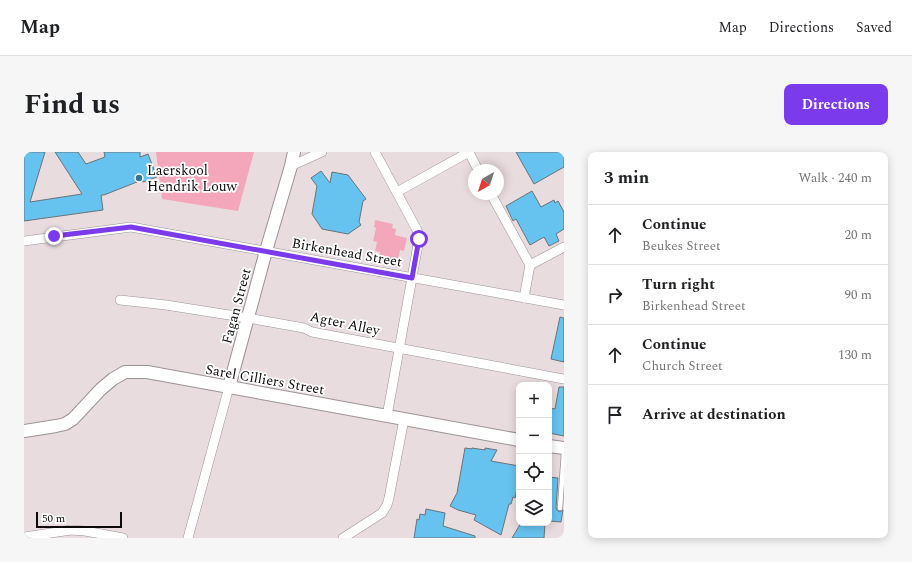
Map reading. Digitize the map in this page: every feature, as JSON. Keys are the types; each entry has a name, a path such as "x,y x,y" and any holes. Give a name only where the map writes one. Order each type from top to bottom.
{"street":[{"name":"Fagan Street","path":"188,538 294,152"},
{"path":"291,166 322,152"},
{"path":"375,152 419,235 387,416"},
{"path":"397,192 469,152 475,164"},
{"path":"494,200 530,265 524,298"},
{"name":"Birkenhead Street","path":"24,241 131,227 564,305"},
{"path":"530,265 564,247"},
{"name":"Agter Alley","path":"120,300 166,305 248,318 304,328 312,332 564,379"},
{"name":"Sarel Cilliers Street","path":"24,431 65,424 113,379 125,372 147,372 516,439"},
{"path":"343,538 382,513 387,505 404,419"},
{"path":"552,446 564,448"},
{"path":"24,537 71,530 123,538"}],"lane":[{"path":"560,508 564,452"}],"shaded area":[{"path":"156,152 254,152 238,211 162,199"},
{"path":"375,220 393,224 392,228 396,229 395,235 407,238 404,251 400,250 398,262 385,259 385,257 380,256 380,252 375,251 377,242 373,241 376,228 374,227"}],"building":[{"path":"24,152 45,152 30,202 82,194 55,152 78,152 86,164 105,157 104,152 140,152 140,157 148,154 157,177 143,182 142,180 101,195 103,210 24,221"},
{"path":"516,152 564,152 564,167 534,184"},
{"path":"321,171 330,183 332,172 348,175 366,199 363,201 359,222 361,225 348,234 322,229 312,214 317,186 311,178"},
{"path":"532,191 541,207 554,200 555,203 558,201 564,212 564,229 556,234 559,241 549,246 544,237 530,245 516,219 513,221 506,206"},
{"path":"560,317 564,318 564,362 551,359"},
{"path":"559,387 564,387 564,436 552,434 552,408 555,409"},
{"path":"465,448 485,450 485,448 497,450 491,461 516,465 516,494 515,498 513,497 511,504 509,504 501,535 474,520 476,515 450,506 457,493"},
{"path":"552,477 558,478 556,508 560,512 563,510 561,522 552,521"},
{"path":"426,509 445,513 443,526 475,536 475,538 414,538 417,519 419,520 420,514 425,515"},
{"path":"519,526 545,526 544,538 512,538"}],"place":[{"name":"Laerskool Hendrik Louw","path":"139,178"}],"route":[{"path":"54,236 131,227 412,278 419,239"}]}
